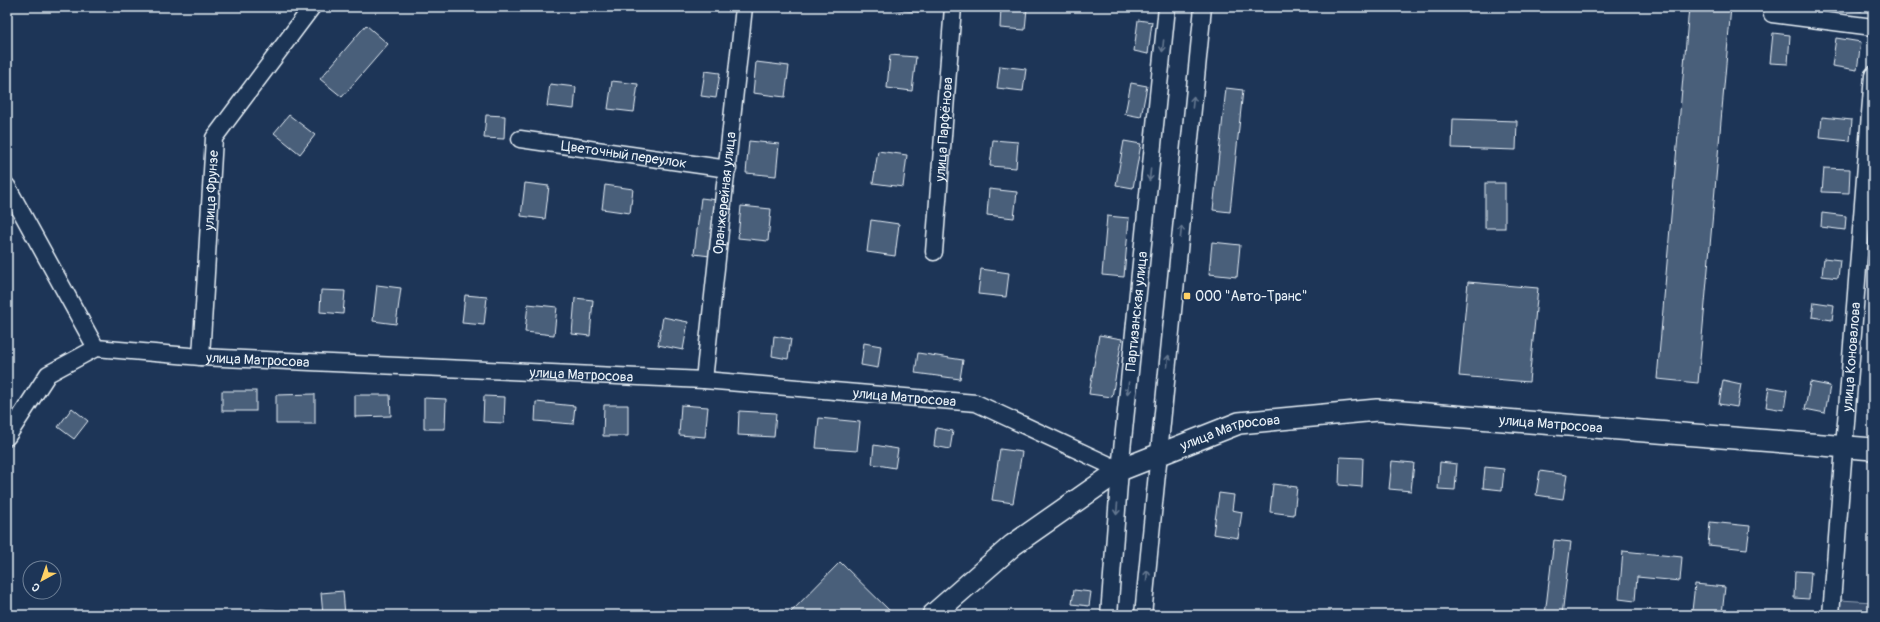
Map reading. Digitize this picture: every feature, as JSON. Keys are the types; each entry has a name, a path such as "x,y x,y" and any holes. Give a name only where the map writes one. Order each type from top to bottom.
{"main road":[{"name":"улица Матросова","path":"1120,470 1239,423 1377,410 1873,449"},
{"path":"934,615 1013,545 1120,470"}],"street":[{"name":"улица Фрунзе","path":"201,357 214,138 312,7"},
{"name":"Оранжерейная улица","path":"704,380 728,169 744,7"},
{"name":"улица Парфёнова","path":"934,252 953,7"},
{"name":"Партизанская улица","path":"1109,615 1120,470 1167,7"},
{"path":"1143,615 1203,7"},
{"path":"1772,14 1873,27"},
{"name":"улица Коновалова","path":"1831,615 1844,446 1867,237 1873,76"},
{"name":"Цветочный переулок","path":"520,139 728,169"},
{"path":"7,186 96,348 48,374 7,436"},
{"name":"улица Матросова","path":"96,348 201,357 704,380 976,403 1120,470"}],"shaded area":[{"path":"1840,600 1873,602 1873,615 1839,615"}],"building":[{"path":"890,7 922,7 921,12 890,9"},
{"path":"1001,7 1027,8 1025,30 1000,28"},
{"path":"1689,7 1731,7 1698,383 1657,379"},
{"path":"1851,7 1862,7 1862,11 1850,10"},
{"path":"1138,20 1152,22 1148,54 1134,51"},
{"path":"366,25 388,44 342,97 320,79"},
{"path":"1773,33 1790,35 1788,64 1770,63"},
{"path":"1836,38 1861,42 1857,70 1832,66"},
{"path":"890,55 916,57 912,91 887,88"},
{"path":"756,62 789,66 785,97 753,93"},
{"path":"1000,66 1026,69 1023,91 997,88"},
{"path":"705,71 720,73 716,98 701,96"},
{"path":"612,81 638,84 634,112 608,109"},
{"path":"1131,83 1147,86 1141,117 1125,114"},
{"path":"550,84 576,87 574,109 547,106"},
{"path":"1226,88 1243,90 1230,212 1213,210"},
{"path":"289,115 315,135 300,154 274,133"},
{"path":"486,115 505,116 504,139 484,138"},
{"path":"1822,117 1852,120 1850,141 1820,138"},
{"path":"1453,119 1517,121 1516,150 1452,148"},
{"path":"993,140 1018,142 1016,168 990,166"},
{"path":"749,141 779,144 776,176 746,173"},
{"path":"1124,141 1141,144 1133,188 1116,185"},
{"path":"878,151 907,155 903,187 873,183"},
{"path":"1824,168 1850,169 1849,193 1822,192"},
{"path":"525,183 549,186 545,219 521,216"},
{"path":"1485,183 1505,183 1505,228 1485,228"},
{"path":"605,185 633,189 630,213 602,209"},
{"path":"989,189 1017,192 1014,218 987,215"},
{"path":"701,198 717,200 710,256 694,254"},
{"path":"741,206 771,209 768,241 738,238"},
{"path":"1822,213 1846,216 1845,230 1821,227"},
{"path":"1107,216 1129,218 1124,277 1102,275"},
{"path":"871,220 899,224 895,256 867,252"},
{"path":"1212,242 1240,245 1237,277 1209,274"},
{"path":"1824,258 1840,260 1838,278 1822,276"},
{"path":"981,269 1009,273 1006,297 978,294"},
{"path":"1468,282 1538,288 1529,382 1459,376"},
{"path":"377,285 401,288 396,324 373,321"},
{"path":"321,290 345,291 343,314 320,312"},
{"path":"465,295 487,297 484,325 462,323"},
{"path":"575,298 593,300 590,336 572,334"},
{"path":"1814,302 1834,305 1832,320 1812,317"},
{"path":"528,304 557,307 554,335 525,332"},
{"path":"663,317 688,322 683,350 658,345"},
{"path":"1099,335 1122,339 1112,397 1089,394"},
{"path":"774,336 791,339 788,359 772,356"},
{"path":"864,343 881,346 878,368 861,365"},
{"path":"918,353 963,360 960,379 915,373"},
{"path":"1723,380 1741,384 1737,407 1719,404"},
{"path":"1810,382 1830,386 1825,413 1805,409"},
{"path":"1769,387 1787,390 1784,410 1766,407"},
{"path":"222,391 256,391 256,411 222,411"},
{"path":"315,394 315,424 276,424 276,395"},
{"path":"355,395 390,395 391,416 355,417"},
{"path":"484,396 505,397 504,423 483,422"},
{"path":"424,398 446,399 445,429 424,429"},
{"path":"536,402 575,406 573,424 535,421"},
{"path":"604,405 628,405 628,436 603,436"},
{"path":"681,405 708,407 705,437 679,435"},
{"path":"72,408 88,421 74,439 58,427"},
{"path":"739,411 776,413 774,437 738,435"},
{"path":"819,418 860,422 857,451 816,448"},
{"path":"936,428 953,431 950,449 934,446"},
{"path":"874,445 898,449 895,468 872,464"},
{"path":"1000,449 1022,452 1013,503 992,500"},
{"path":"1340,457 1363,458 1362,487 1339,485"},
{"path":"1392,461 1414,463 1411,491 1389,489"},
{"path":"1440,462 1457,464 1455,490 1438,489"},
{"path":"1485,467 1504,469 1502,490 1483,488"},
{"path":"1540,471 1567,475 1563,499 1536,495"},
{"path":"1273,484 1297,487 1294,515 1270,512"},
{"path":"1219,493 1234,495 1232,510 1242,512 1238,538 1213,534"},
{"path":"1710,522 1750,526 1747,549 1708,545"},
{"path":"1554,540 1571,542 1562,615 1545,615"},
{"path":"1623,551 1682,557 1680,581 1637,577 1635,601 1619,599"},
{"path":"840,562 892,613 891,615 788,615"},
{"path":"1795,571 1811,572 1809,599 1794,598"},
{"path":"1695,584 1725,587 1722,614 1692,611"},
{"path":"1074,590 1091,592 1089,606 1072,604"},
{"path":"343,591 345,615 323,615 321,593"},
{"path":"260,609 275,610 275,615 259,615"},
{"path":"155,610 174,612 173,615 154,615"},
{"path":"1163,611 1188,612 1188,615 1163,615"},
{"path":"74,612 98,613 98,615 74,615"}],"place":[{"name":"ООО \"Авто-Транс\"","path":"1187,296"}]}
